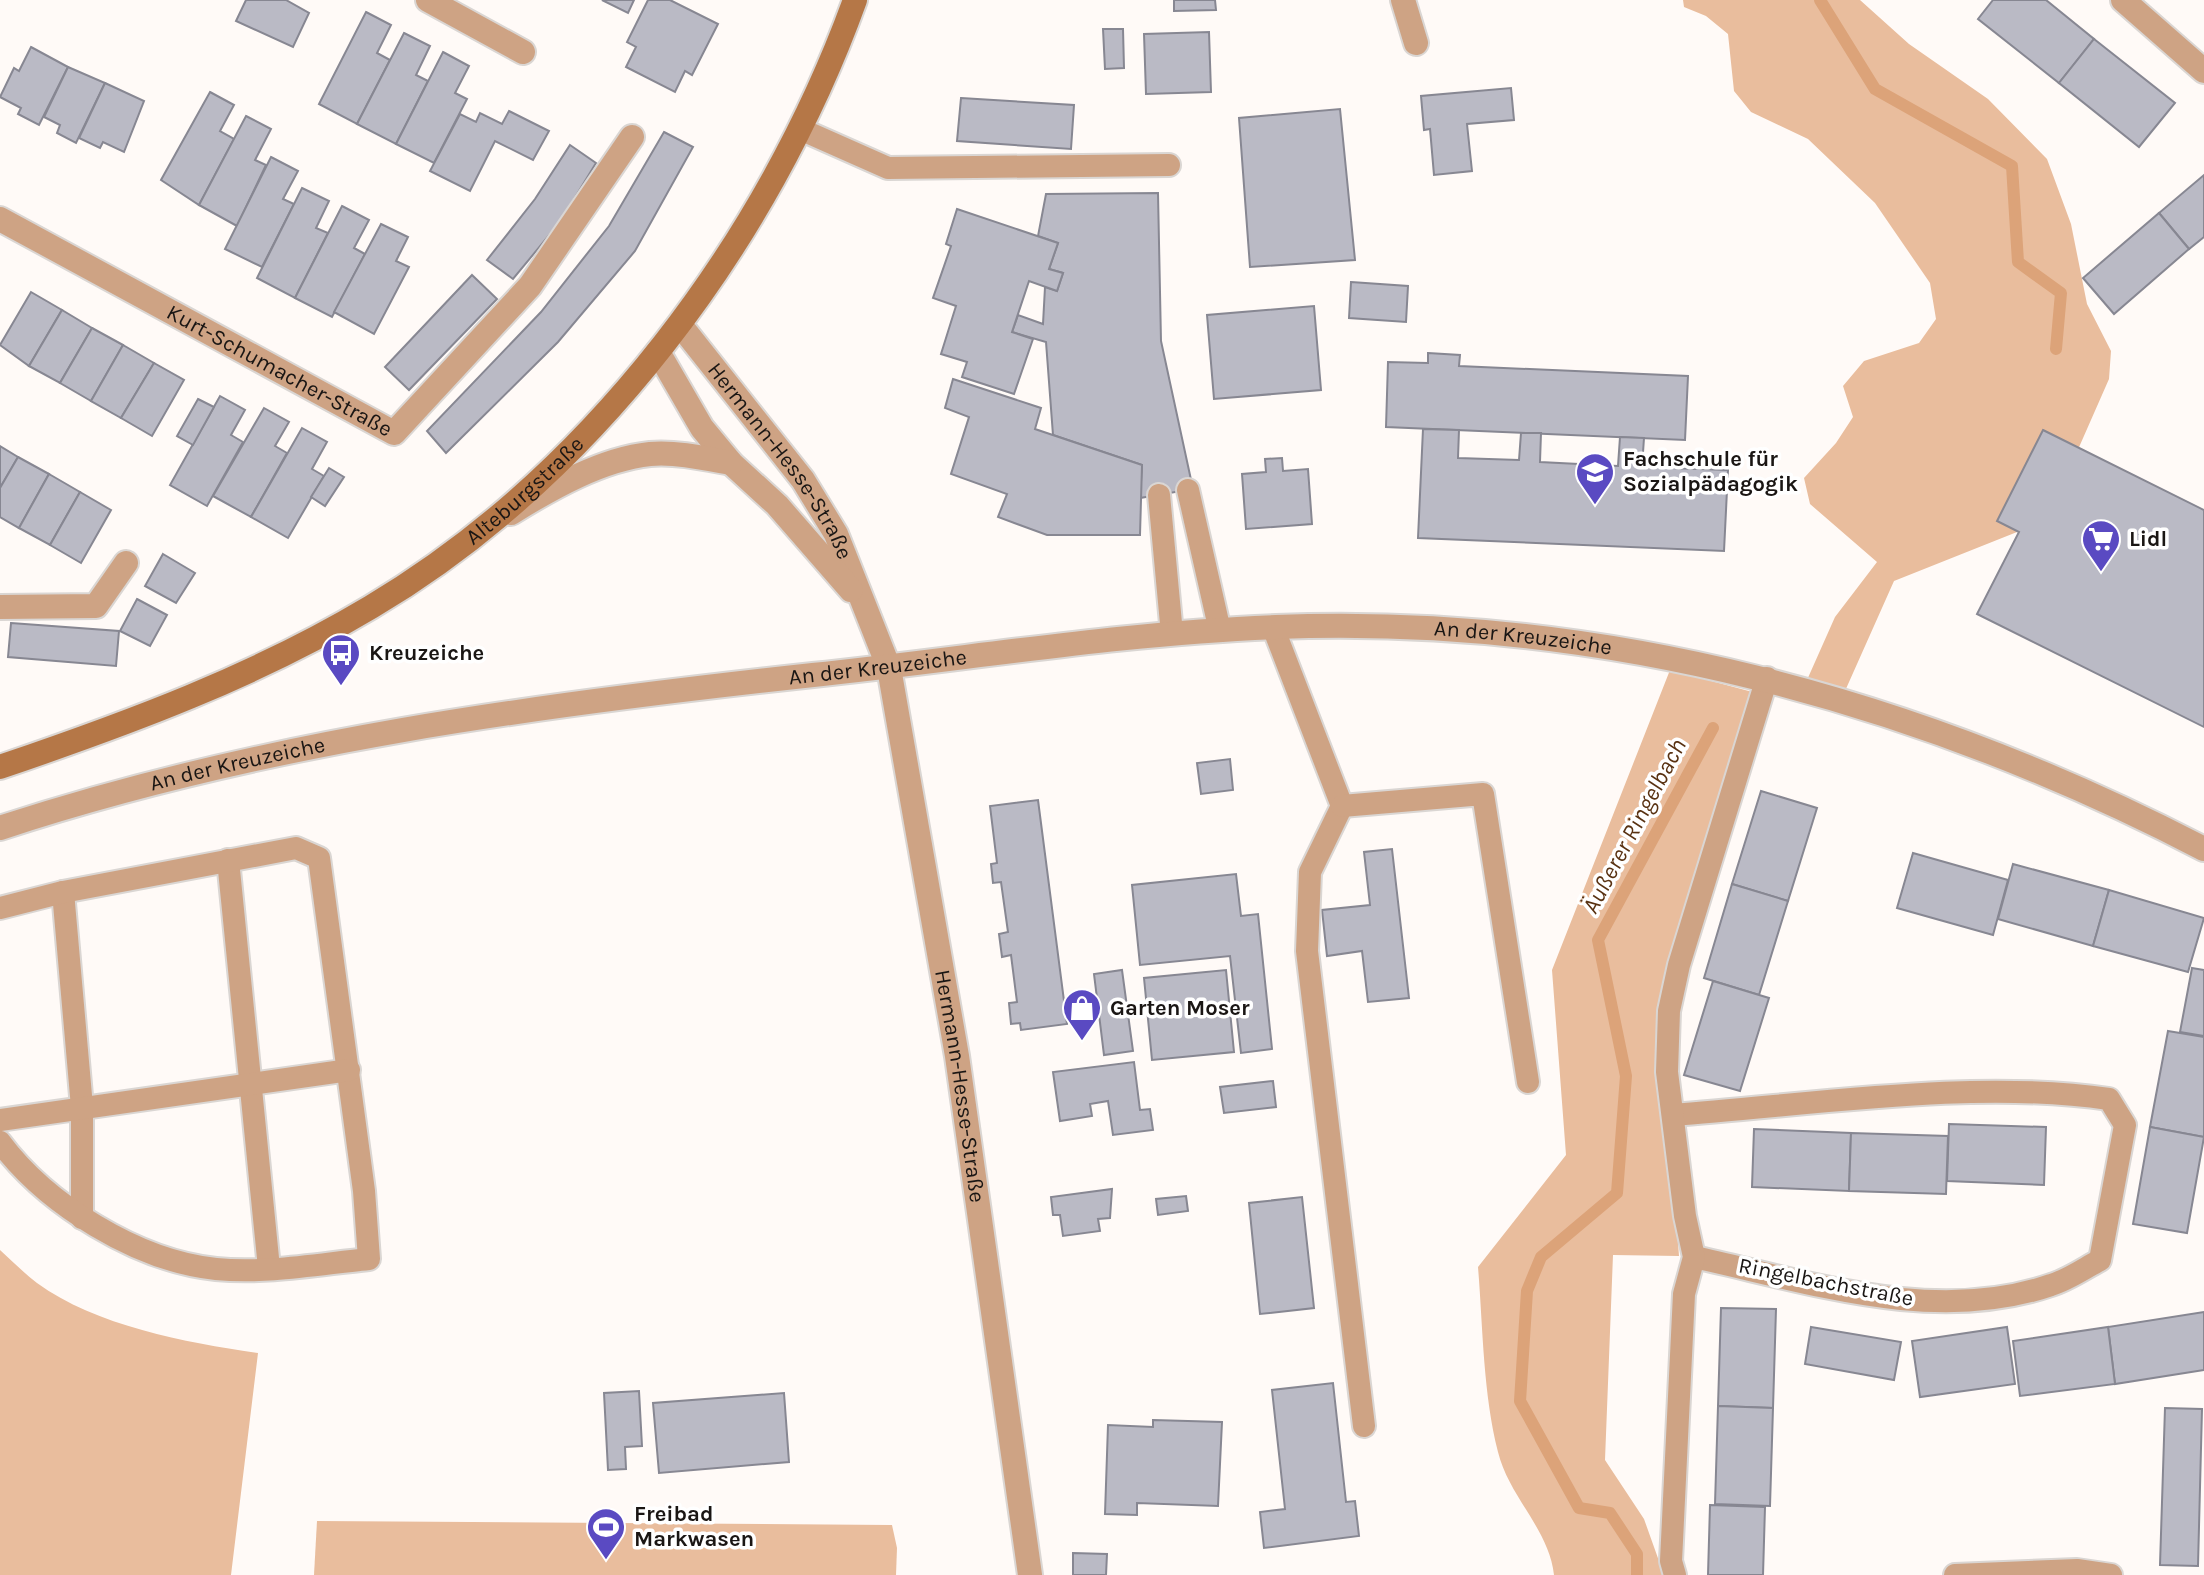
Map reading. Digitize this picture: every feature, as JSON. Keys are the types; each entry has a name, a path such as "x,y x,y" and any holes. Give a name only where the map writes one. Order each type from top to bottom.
{"main road":[{"name":"Alteburgstraße","path":"0,767 191,698 271,661 374,605 481,531 564,453 681,326 750,220 800,129 855,0"}],"street":[{"path":"428,0 523,52"},
{"path":"1403,0 1416,43"},
{"path":"2123,0 2204,71"},
{"name":"Kurt-Schumacher-Straße","path":"0,219 394,433 530,286 632,137"},
{"name":"Hermann-Hesse-Straße","path":"681,326 803,480 836,534 889,668 957,1056 1030,1575"},
{"name":"Hermann-Hesse-Straße","path":"658,352 702,428 731,463 777,505 863,604"},
{"name":"Hermann-Hesse-Straße","path":"481,531 534,499 621,461 650,454 684,454 731,463"},
{"path":"0,607 96,606 126,563"},
{"name":"An der Kreuzeiche","path":"0,828 141,785 347,738 548,707 889,668 937,659 1172,634 1273,627 1381,626 1529,636 1638,651 1767,678 1892,716 1997,754 2073,785 2204,849"}],"lane":[{"path":"800,129 888,168 1169,165"},
{"path":"1188,490 1220,631"},
{"path":"1159,495 1172,634"},
{"path":"1273,627 1342,806 1310,872 1307,951 1364,1426"},
{"path":"1675,1575 1671,1561 1684,1294 1694,1257 1685,1216 1667,1072 1669,1011 1679,965 1767,678"},
{"path":"1342,806 1483,794 1528,1082"},
{"path":"0,908 63,892 296,848 319,858 349,1070 369,1259 269,1268 215,1269 155,1253 82,1218 24,1173 0,1142"},
{"path":"228,860 269,1268"},
{"path":"63,892 82,1107 82,1218"},
{"path":"0,1120 349,1070"},
{"name":"Ringelbachstraße","path":"1673,1115 1953,1094 2068,1093 2109,1099 2125,1125 2100,1260 2052,1285 1989,1298 1905,1302 1694,1257"},
{"path":"1955,1575 2077,1570 2111,1575"}],"shaded area":[{"path":"1683,0 1860,0 1909,44 1988,99 2047,159 2071,224 2087,304 2111,351 2109,379 2047,520 1894,581 1841,700 1803,689 1835,617 1877,562 1810,504 1804,478 1836,443 1853,417 1843,386 1864,361 1919,343 1936,319 1930,283 1875,203 1808,139 1751,112 1734,91 1728,34 1706,16 1684,7"},
{"path":"1670,670 1760,694 1686,917 1670,1131 1679,1256 1613,1255 1605,1460 1644,1519 1664,1575 1554,1575 1545,1543 1511,1484 1498,1452 1486,1384 1478,1267 1566,1155 1552,970"},
{"path":"0,1250 37,1283 87,1311 173,1338 258,1353 231,1575 0,1575"},
{"name":"Freibad Markwasen","path":"317,1521 892,1525 897,1548 896,1575 314,1575"}],"building":[{"path":"246,0 286,0 309,13 293,47 236,21"},
{"path":"602,0 634,0 628,13"},
{"path":"648,0 670,0 718,24 692,75 685,71 675,92 626,67 636,47 627,42"},
{"path":"1174,0 1215,0 1216,10 1174,11"},
{"path":"1993,0 2046,0 2094,39 2059,83 1978,19"},
{"path":"366,12 391,25 377,53 390,60 357,124 319,104"},
{"path":"1103,29 1123,29 1124,68 1105,69"},
{"path":"1209,32 1211,92 1146,94 1144,34"},
{"path":"404,33 430,46 416,75 428,81 396,144 357,124"},
{"path":"2094,39 2175,103 2139,147 2059,83"},
{"path":"31,47 68,67 39,125 18,114 21,108 0,97 14,68 19,71"},
{"path":"443,52 469,66 455,93 467,99 434,163 396,144"},
{"path":"68,67 105,83 76,143 57,133 60,125 44,117"},
{"path":"105,83 144,101 124,152 103,142 100,148 79,138"},
{"path":"1511,88 1514,120 1467,124 1472,171 1434,175 1430,129 1424,130 1421,96"},
{"path":"210,92 234,105 220,131 234,139 199,205 161,180"},
{"path":"961,98 1074,105 1071,149 957,141"},
{"path":"1340,109 1355,260 1250,267 1239,118"},
{"path":"509,111 549,131 533,160 495,141 470,191 430,171 460,114 476,122 480,113 502,124"},
{"path":"246,116 271,129 255,160 266,165 237,226 199,205"},
{"path":"664,132 693,147 635,251 558,342 446,453 427,431 541,312 609,226"},
{"path":"570,145 596,163 560,222 513,279 487,260 535,199"},
{"path":"271,157 298,171 283,199 294,204 262,267 225,249"},
{"path":"2204,175 2204,237 2189,249 2159,213"},
{"path":"302,188 329,201 316,228 328,233 295,298 257,278"},
{"path":"1158,193 1161,341 1193,489 1140,498 1142,465 1053,435 1046,342 1012,332 1018,315 1043,324 1045,287 1057,291 1063,273 1049,269 1058,243 1038,236 1046,194"},
{"path":"342,206 369,220 354,248 365,254 332,317 295,298"},
{"path":"957,209 1058,243 1049,269 1063,273 1057,291 1029,281 1012,332 1033,339 1014,394 962,377 967,362 941,354 956,306 933,298 951,246 946,244"},
{"path":"2159,213 2189,249 2114,314 2083,278"},
{"path":"381,224 408,237 396,261 409,267 374,334 334,312"},
{"path":"472,275 497,299 409,390 385,367"},
{"path":"1351,282 1408,286 1406,322 1349,318"},
{"path":"31,292 62,310 29,366 0,345"},
{"path":"1314,306 1321,390 1214,399 1207,315"},
{"path":"62,310 92,328 60,383 29,366"},
{"path":"92,328 123,345 91,401 60,383"},
{"path":"123,345 154,363 121,418 91,401"},
{"path":"1428,353 1460,355 1459,366 1688,376 1685,440 1386,427 1388,362 1428,363"},
{"path":"154,363 184,380 152,436 121,418"},
{"path":"953,379 1041,408 1035,429 1142,465 1140,535 1047,535 998,517 1007,494 951,474 969,417 945,408"},
{"path":"220,396 245,410 231,435 243,442 207,506 170,485"},
{"path":"198,399 214,407 193,445 177,436"},
{"path":"264,408 289,422 275,446 287,453 251,517 213,496"},
{"path":"302,428 327,442 312,469 324,476 288,538 251,517"},
{"path":"1423,429 1459,430 1458,458 1519,460 1521,433 1541,433 1540,462 1618,466 1620,437 1644,438 1642,467 1728,470 1724,551 1418,538"},
{"name":"Lidl","path":"2043,430 2204,510 2204,727 1977,614 2019,532 1997,521"},
{"path":"0,446 18,457 0,488"},
{"path":"18,457 49,474 19,528 0,517 0,488"},
{"path":"1282,458 1283,471 1308,469 1312,524 1246,529 1242,474 1266,472 1265,459"},
{"path":"329,468 344,477 325,506 311,497"},
{"path":"49,474 80,492 50,545 19,528"},
{"path":"80,492 111,510 81,563 50,545"},
{"path":"163,554 195,573 176,603 145,586"},
{"path":"137,599 167,615 150,646 120,631"},
{"path":"11,623 119,631 116,666 8,657"},
{"path":"1230,759 1233,790 1201,794 1197,763"},
{"path":"1761,791 1817,808 1788,901 1732,884"},
{"path":"1038,800 1067,1024 1021,1030 1020,1023 1011,1024 1009,1003 1017,1002 1011,955 1002,957 999,934 1008,932 1001,882 993,883 991,864 997,863 990,806"},
{"path":"1392,849 1409,998 1368,1002 1362,951 1327,956 1322,910 1370,905 1364,852"},
{"path":"1913,853 2008,880 1993,935 1897,908"},
{"path":"2013,864 2109,890 2093,946 1998,919"},
{"path":"1236,874 1241,916 1258,914 1272,1049 1241,1053 1230,956 1140,965 1132,885"},
{"path":"1732,884 1788,901 1759,995 1704,978"},
{"path":"2109,890 2204,918 2188,972 2093,946"},
{"path":"2192,968 2204,970 2204,1036 2180,1032"},
{"path":"1122,970 1133,1051 1104,1055 1094,974"},
{"path":"1226,970 1234,1052 1152,1060 1144,978"},
{"path":"1713,981 1769,998 1740,1091 1684,1075"},
{"path":"2168,1031 2204,1037 2204,1137 2150,1127"},
{"path":"1134,1062 1140,1110 1150,1109 1153,1130 1113,1135 1108,1101 1090,1104 1092,1116 1060,1121 1053,1072"},
{"path":"1273,1081 1276,1107 1224,1113 1220,1087"},
{"path":"1949,1124 2046,1127 2044,1185 1947,1181"},
{"path":"2150,1127 2204,1137 2187,1233 2133,1224"},
{"path":"1754,1129 1851,1133 1849,1191 1752,1187"},
{"path":"1851,1133 1948,1136 1946,1194 1849,1191"},
{"path":"1112,1189 1110,1218 1098,1219 1100,1231 1063,1236 1060,1215 1053,1215 1051,1197"},
{"path":"1186,1196 1188,1211 1158,1215 1156,1199"},
{"path":"1302,1197 1314,1308 1260,1314 1249,1203"},
{"path":"1721,1308 1776,1309 1773,1408 1718,1406"},
{"path":"2204,1312 2204,1370 2115,1384 2108,1327"},
{"path":"1811,1327 1901,1342 1894,1380 1805,1364"},
{"path":"2007,1327 2015,1384 1920,1397 1912,1341"},
{"path":"2108,1327 2115,1384 2020,1396 2013,1341"},
{"path":"1333,1383 1346,1502 1355,1501 1359,1536 1264,1548 1260,1512 1285,1509 1272,1390"},
{"path":"639,1391 642,1446 625,1447 626,1469 608,1470 604,1393"},
{"path":"784,1393 789,1462 659,1473 653,1403"},
{"path":"1718,1406 1773,1408 1770,1506 1715,1504"},
{"path":"2165,1408 2202,1409 2198,1566 2160,1565"},
{"path":"1153,1420 1222,1422 1218,1506 1137,1503 1137,1515 1105,1514 1108,1425 1153,1427"},
{"path":"1710,1505 1765,1507 1763,1575 1708,1575"},
{"path":"1073,1553 1107,1554 1106,1575 1073,1575"}],"waterway":[{"name":"Äußerer Ringelbach","path":"1820,0 1875,89 2012,166 2018,262 2061,293 2056,349"},
{"name":"Äußerer Ringelbach","path":"1637,1575 1637,1554 1610,1513 1579,1508 1520,1401 1527,1291 1541,1257 1617,1193 1626,1076 1598,940 1713,728"}],"place":[{"name":"Fachschule für Sozialpädagogik","path":"1595,506"},
{"name":"Lidl","path":"2101,573"},
{"name":"Kreuzeiche","path":"341,687"},
{"name":"Garten Moser","path":"1082,1042"},
{"name":"Freibad Markwasen","path":"606,1561"}]}
